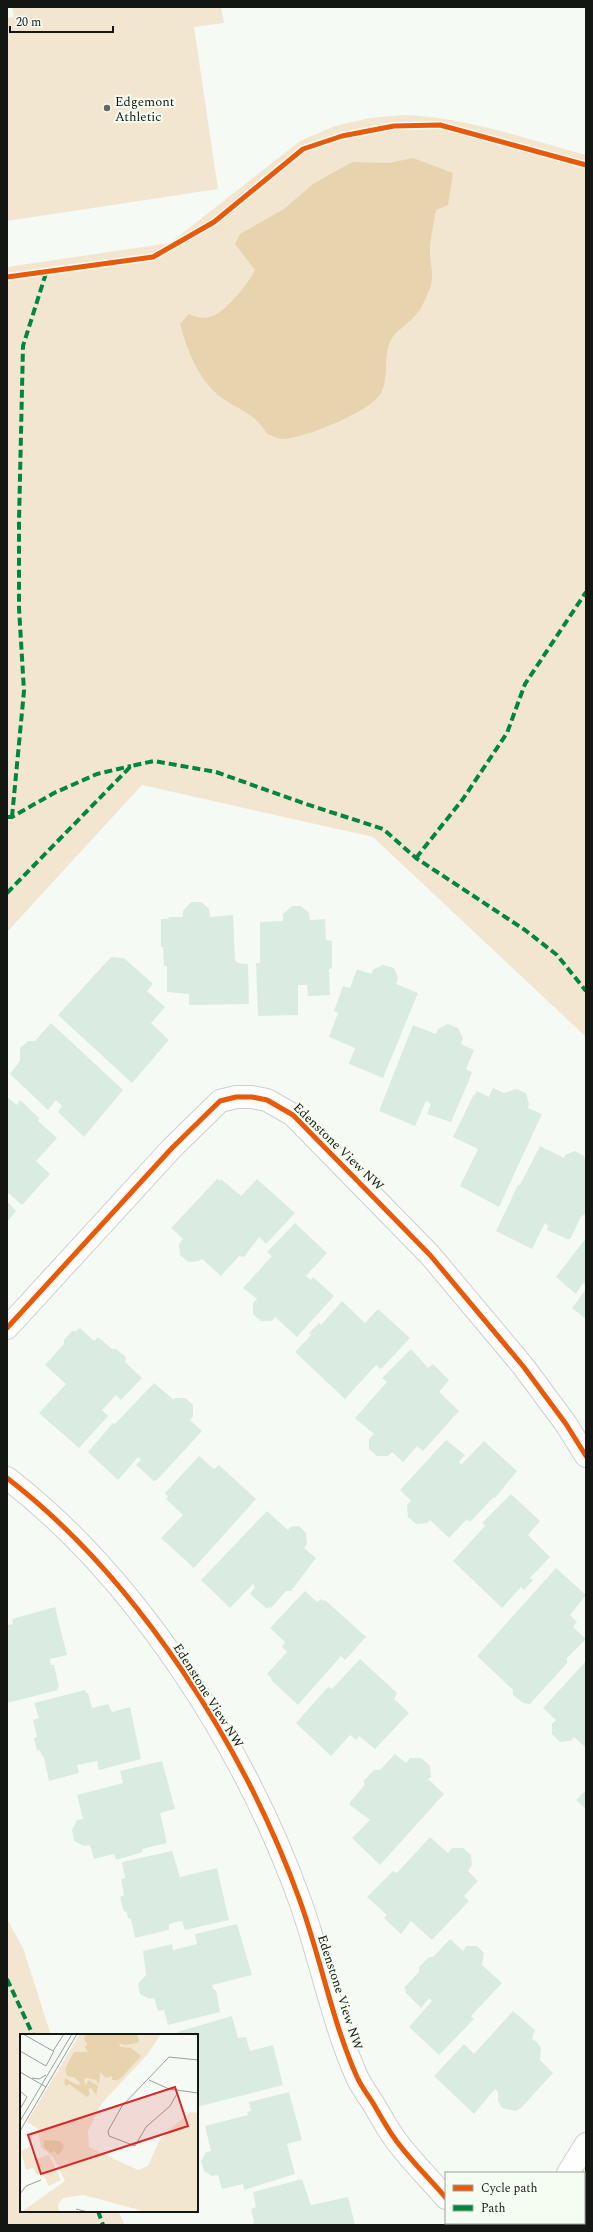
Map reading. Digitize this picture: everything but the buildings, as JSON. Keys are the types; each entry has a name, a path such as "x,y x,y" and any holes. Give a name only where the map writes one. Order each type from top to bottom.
{"street":[{"name":"Edenstone View NW","path":"7,1328 172,1148 220,1101 242,1097 267,1100 293,1115 430,1255 523,1366 566,1424 586,1456"},
{"name":"Edenstone View NW","path":"7,1478 68,1529 132,1603 176,1662 230,1749 274,1836 300,1902 332,2006 357,2078 395,2140 445,2197"},
{"path":"569,2172 586,2144"}],"shaded area":[{"name":"Edgemont Athletic","path":"12,7 221,7 224,23 194,27 218,189 7,221 7,18 14,17"},
{"path":"403,115 473,124 586,155 586,1037 373,837 142,785 7,932 7,267 170,243 300,141 335,126 370,118"},
{"path":"413,158 453,173 448,205 436,210 430,247 432,276 431,285 417,314 392,338 387,351 384,386 381,393 375,400 351,416 319,430 304,435 281,439 267,434 258,422 247,413 222,398 206,383 190,355 180,324 189,314 204,318 210,317 222,310 236,297 252,276 255,270 235,244 240,234 284,209 313,184 352,162 389,163"},
{"path":"7,1919 23,1948 51,2034 20,2034 20,2212 118,2212 125,2225 7,2225"}],"marked path":[{"path":"12,817 24,691 19,608 19,521 23,346 47,270"},
{"path":"416,858 463,799 507,733 525,684 586,592"},
{"path":"7,893 131,766 154,761 216,772 303,803 383,829 416,858 525,930 557,955 586,991"},
{"path":"7,817 12,817 54,793 97,774 131,766"},
{"path":"7,1979 33,2034"},
{"path":"98,2212 103,2225"}],"cycle path":[{"path":"7,277 153,257 214,222 303,149 342,136 394,126 440,125 586,165"},
{"path":"7,1328 172,1148 220,1101 236,1097 252,1097 267,1100 293,1115 430,1255 523,1366 566,1424 586,1456"},
{"path":"7,1478 55,1519 100,1565 142,1615 182,1670 217,1726 249,1784 277,1843 300,1901 340,2034 359,2080 395,2139 413,2162 445,2197"}],"place":[{"name":"Edgemont Athletic","path":"107,108"}]}
